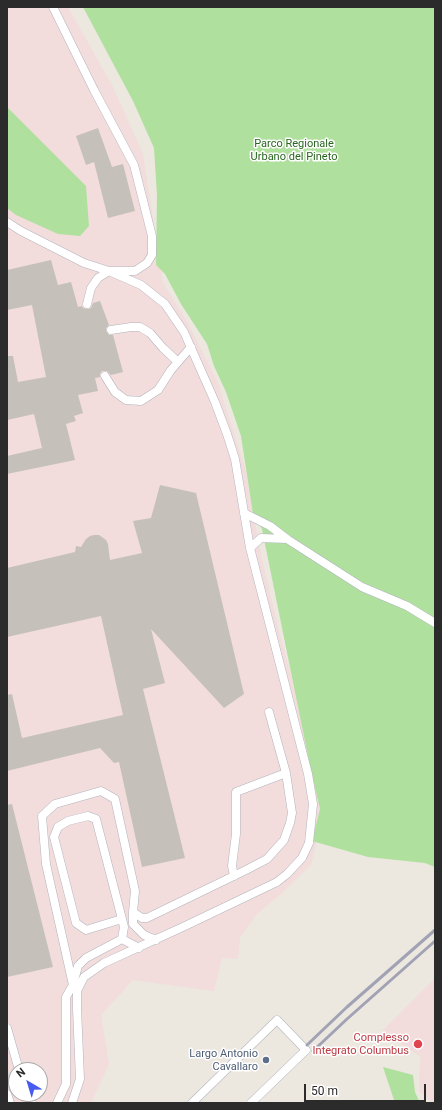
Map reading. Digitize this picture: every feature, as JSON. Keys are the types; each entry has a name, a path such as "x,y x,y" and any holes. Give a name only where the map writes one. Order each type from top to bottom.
{"lane":[{"path":"53,7 94,90 134,165 152,236 152,255 148,263 135,271 109,271 98,278 91,288 86,304"},
{"path":"7,222 21,231 84,263 109,271 141,285 165,304 184,332 215,402 235,459 250,548 308,774 313,804 309,842 302,858 277,882 104,964 84,976 73,985"},
{"path":"111,330 140,327 150,333 178,362"},
{"path":"105,376 115,392 126,400 141,401 158,390 171,370 191,347"},
{"path":"244,513 270,526 287,539 362,587 407,606 435,623"},
{"path":"250,548 261,538 287,539"},
{"path":"133,912 142,918 147,918 267,859 284,840 292,812 286,773 269,712"},
{"path":"234,876 232,866 236,834 236,792 286,773"},
{"path":"73,985 46,864 42,816 55,804 101,791 115,799 136,891 133,924 144,935 156,940"},
{"path":"122,919 86,930 76,923 54,837 58,827 68,821 88,816 96,819 122,919 124,927 122,939"},
{"path":"122,939 139,948"},
{"path":"57,1103 66,1084 66,997 73,985 78,966 86,958 122,939"},
{"path":"72,1103 80,1079 77,991 84,976"},
{"path":"192,1103 277,1020 306,1050 251,1103"},
{"path":"7,1028 17,1062"},
{"path":"7,1094 10,1103"}],"shaded area":[{"path":"7,7 68,7 113,87 143,154 163,283 188,323 218,383 245,468 262,560 280,635 304,723 322,819 311,865 282,893 256,915 240,938 238,959 222,958 214,991 133,980 101,1015 109,1064 91,1103 7,1103"},
{"name":"Complesso Integrato Columbus","path":"435,978 435,1103 432,1103 419,1091 421,1057 382,1031"},
{"path":"7,1065 8,1089 7,1089"}],"green space":[{"name":"Parco Regionale Urbano del Pineto","path":"83,7 435,7 435,867 425,863 368,857 312,841 320,809 262,529 253,514 241,436 207,344 181,304 165,274 156,265 157,195 154,148 133,101"},
{"path":"7,107 86,186 89,226 80,236 58,234 16,215 7,208"},
{"path":"383,1067 413,1075 415,1092 420,1103 395,1103"}],"building":[{"path":"98,128 112,167 123,164 135,211 108,218 94,162 86,165 76,136"},
{"path":"51,260 58,285 71,282 78,307 82,306 83,308 88,309 91,308 93,303 100,301 109,325 106,328 106,331 109,335 113,335 123,372 111,375 107,371 102,371 100,377 95,378 98,391 78,395 83,413 74,416 76,421 66,424 75,460 7,474 7,456 42,448 34,414 7,420 7,356 13,356 18,382 46,377 32,305 7,310 7,270"},
{"path":"160,485 196,493 244,694 224,708 151,629 165,683 143,689 185,858 142,867 119,762 114,763 100,748 7,771 7,695 12,694 22,738 123,715 101,616 7,637 7,568 75,552 76,546 81,547 86,539 94,535 99,535 106,540 110,560 142,553 133,521 151,518"},
{"path":"12,804 53,967 7,977 7,805"}],"railway":[{"path":"307,1045 347,1007 435,930"},
{"path":"313,1051 435,941"}],"place":[{"name":"Complesso Integrato Columbus","path":"418,1044"},
{"name":"Largo Antonio Cavallaro","path":"266,1060"}]}
